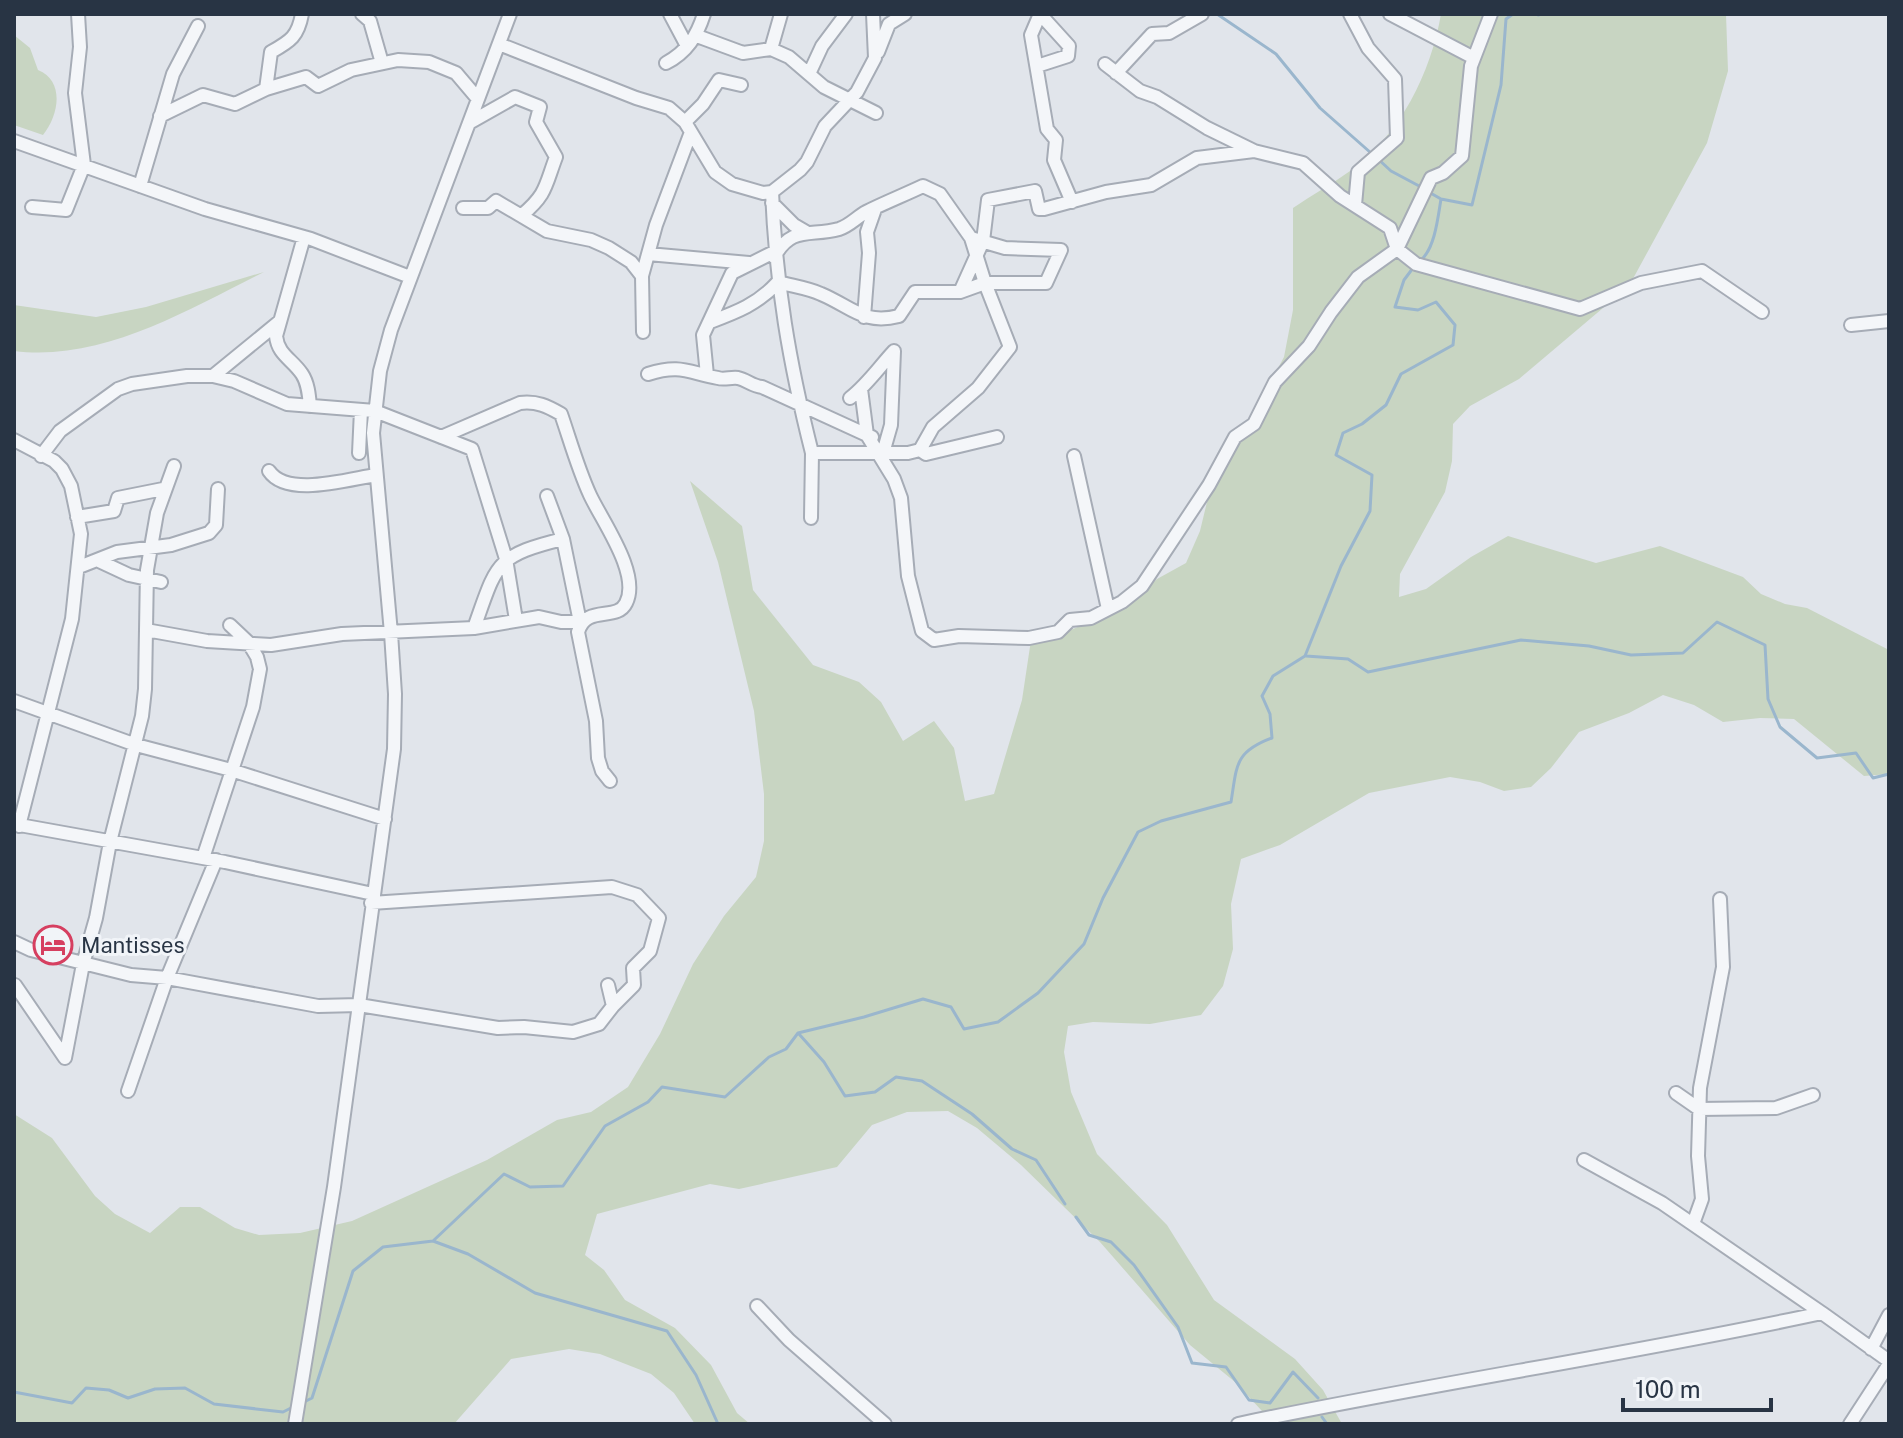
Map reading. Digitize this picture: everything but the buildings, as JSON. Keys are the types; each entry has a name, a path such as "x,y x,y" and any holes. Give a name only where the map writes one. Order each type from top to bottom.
{"street":[{"path":"32,207 66,210 84,165 75,93 80,47 78,14"},
{"path":"266,89 271,52 291,41 298,32 302,14"},
{"path":"362,14 370,21 382,63"},
{"path":"295,1424 313,1322 394,749 395,694 391,633 373,433 380,371 410,277 510,14"},
{"path":"670,14 687,46"},
{"path":"666,63 697,36 704,14"},
{"path":"771,49 781,14"},
{"path":"809,74 822,46 846,14"},
{"path":"873,14 875,58"},
{"path":"811,518 812,453 785,341 774,254 772,197 807,162 825,126 857,92 889,24 905,14"},
{"path":"1037,66 1068,56 1069,46 1040,14 1031,35 1047,129 1056,140 1054,160 1072,202"},
{"path":"1116,73 1152,34 1169,33 1202,14"},
{"path":"1350,14 1368,48 1395,79 1397,138 1358,172 1355,205"},
{"path":"1390,14 1474,58"},
{"path":"648,374 680,369 720,379 739,378 867,435 882,450 901,498 908,576 922,631 934,640 959,636 1029,638 1058,632 1070,620 1091,618 1122,602 1142,586 1209,485 1235,437 1254,424 1275,382 1309,346 1358,277 1397,249 1431,178 1443,173 1462,156 1467,88 1474,58 1491,14"},
{"path":"140,186 173,74 198,26"},
{"path":"697,36 743,53 771,49 789,57 824,87 876,113"},
{"path":"499,44 636,98 663,105 688,127 722,179 772,197 794,225 806,232"},
{"path":"160,116 203,95 235,104 266,89 306,77 318,86 351,70 398,60 443,66 456,73 478,99"},
{"path":"1105,64 1140,91 1157,97 1207,128 1254,151 1303,163 1340,196 1390,228 1397,249 1416,264 1580,309 1641,283 1702,271 1762,312"},
{"path":"643,332 642,276 688,127 719,80 741,85"},
{"path":"469,123 515,97 540,107 536,122 556,157 545,191 539,201 522,215"},
{"path":"14,141 205,209 304,237 410,277"},
{"path":"914,452 933,427 978,388 1010,347 977,254 977,240 988,200 1035,191 1039,209 1106,192 1151,185 1197,158 1254,151"},
{"path":"707,375 703,335 732,273 774,254 792,236 839,229 923,186 940,194 977,240 1005,248 1061,250 1046,283 985,283 960,292 915,292 899,316 884,319 864,317 818,293 778,282"},
{"path":"463,208 488,208 496,201 547,231 591,240 609,248 631,262 642,276"},
{"path":"864,317 869,253 867,232 875,209"},
{"path":"304,237 279,322 278,347 301,372 307,384 310,406"},
{"path":"648,254 752,263"},
{"path":"960,292 977,254"},
{"path":"710,322 747,308 778,282"},
{"path":"1851,325 1889,321"},
{"path":"213,376 279,322"},
{"path":"867,435 856,394 894,351 891,425 882,450"},
{"path":"41,456 60,431 118,389 187,376 213,376 234,381 287,404 375,411 472,449 506,559 516,620"},
{"path":"146,630 207,641 248,642 262,646 342,634 474,628 539,617 580,622 587,617 621,610 629,593 627,571 608,526 590,496 561,414 533,402 520,403 441,437"},
{"path":"359,453 361,410"},
{"path":"812,453 882,450 926,454 997,437"},
{"path":"14,440 54,461 62,469 71,486 81,534 72,619 16,825 210,859 372,899 612,887 637,895 659,918 650,951 633,968 634,985 599,1024 573,1032 498,1028 359,1005 318,1006 167,978 131,975 31,950 14,942"},
{"path":"1074,456 1108,609"},
{"path":"15,985 65,1058 110,842 136,745 145,689 146,577 150,546 163,489 174,466"},
{"path":"269,471 274,478 297,485 376,475"},
{"path":"77,517 114,511 118,498 163,489"},
{"path":"79,567 117,552 171,545 209,533 216,525 218,489"},
{"path":"547,496 563,539 580,622 578,632 596,721 598,758 602,771 610,781"},
{"path":"474,628 493,576 506,559 523,549 563,539"},
{"path":"99,561 129,575 161,582"},
{"path":"128,1091 210,859 231,770 253,707 260,669 257,657 248,642 230,625"},
{"path":"260,669 280,644"},
{"path":"14,701 136,745 231,770 385,819"},
{"path":"1693,1224 1702,1199 1698,1156 1700,1088 1723,967 1720,899"},
{"path":"608,985 613,1006"},
{"path":"1676,1093 1699,1109 1776,1108 1813,1095"},
{"path":"1584,1160 1662,1203 1889,1362 1850,1424"},
{"path":"757,1306 789,1340 885,1424"},
{"path":"1238,1424 1354,1400 1696,1340 1822,1313"},
{"path":"1871,1349 1889,1315"}],"green space":[{"path":"1441,14 1726,14 1728,71 1707,143 1629,286 1519,379 1470,406 1453,424 1452,461 1445,492 1400,574 1399,597 1426,589 1471,557 1508,536 1596,563 1660,546 1743,577 1761,594 1785,604 1807,608 1889,650 1889,774 1864,776 1794,719 1760,718 1723,722 1694,705 1663,695 1629,713 1579,732 1551,768 1531,787 1504,791 1480,782 1450,777 1369,793 1280,845 1241,859 1231,904 1233,949 1223,986 1201,1015 1150,1024 1093,1022 1068,1026 1064,1052 1071,1092 1097,1154 1167,1225 1214,1300 1295,1359 1323,1390 1342,1424 1274,1424 1235,1382 1190,1345 1100,1242 1021,1165 977,1128 948,1111 907,1112 872,1125 837,1167 739,1189 710,1184 597,1214 585,1255 604,1270 625,1300 675,1328 711,1365 737,1413 750,1424 695,1424 674,1393 651,1374 600,1354 569,1349 511,1359 454,1424 14,1424 14,1114 52,1138 95,1196 115,1214 150,1233 180,1207 200,1207 235,1228 259,1235 300,1233 352,1221 487,1160 557,1120 591,1112 628,1087 660,1034 693,964 724,916 756,877 764,841 764,794 754,711 718,562 690,481 742,526 753,590 813,665 859,682 881,702 903,741 934,721 954,748 965,801 994,794 1022,700 1031,640 1059,635 1127,606 1157,579 1186,563 1200,531 1207,502 1284,357 1293,310 1293,208 1343,176 1384,140 1421,80"},
{"path":"14,35 30,48 38,70 47,75 56,90 56,109 43,135 14,125"},
{"path":"264,272 175,317 112,341 80,349 14,351 14,305 96,317 146,307"}],"waterway":[{"path":"1217,14 1276,54 1320,108 1371,153"},
{"path":"1421,260 1433,240 1441,199 1472,205 1501,85 1506,19 1513,14"},
{"path":"1538,15 1542,14"},
{"path":"1377,158 1391,171 1421,187"},
{"path":"1427,191 1441,199"},
{"path":"302,1403 312,1398 353,1271 383,1247 433,1241 504,1174 530,1187 563,1186 605,1126 648,1102 662,1087 725,1097 769,1057 786,1049 798,1033 923,999 951,1007 964,1029 998,1022 1038,993 1084,944 1103,898 1138,832 1161,821 1231,802 1237,770 1244,755 1272,738 1270,714 1262,696 1273,676 1305,656 1341,566 1370,511 1372,475 1336,455 1343,433 1362,424 1386,405 1401,374 1453,345 1455,325 1436,302 1418,310 1395,307 1404,280 1413,268"},
{"path":"1306,656 1348,659 1368,672 1521,640 1589,646 1631,655 1683,653 1717,622 1765,645 1768,699 1780,727 1817,758 1856,753 1873,778 1889,774"},
{"path":"799,1034 824,1062 845,1096 875,1092 896,1077 922,1081 972,1114 1012,1149 1036,1160 1065,1204"},
{"path":"1076,1217 1089,1235 1111,1242 1134,1265 1178,1327 1192,1363 1226,1367 1249,1400 1270,1403 1293,1372 1318,1398"},
{"path":"433,1241 468,1254 535,1293 667,1331 696,1375 718,1424"},
{"path":"14,1392 72,1403 86,1388 109,1390 128,1398 155,1389 185,1388 214,1404 283,1412 295,1406"},
{"path":"1322,1417 1327,1424"}],"place":[{"name":"Mantisses","path":"53,945"}]}
